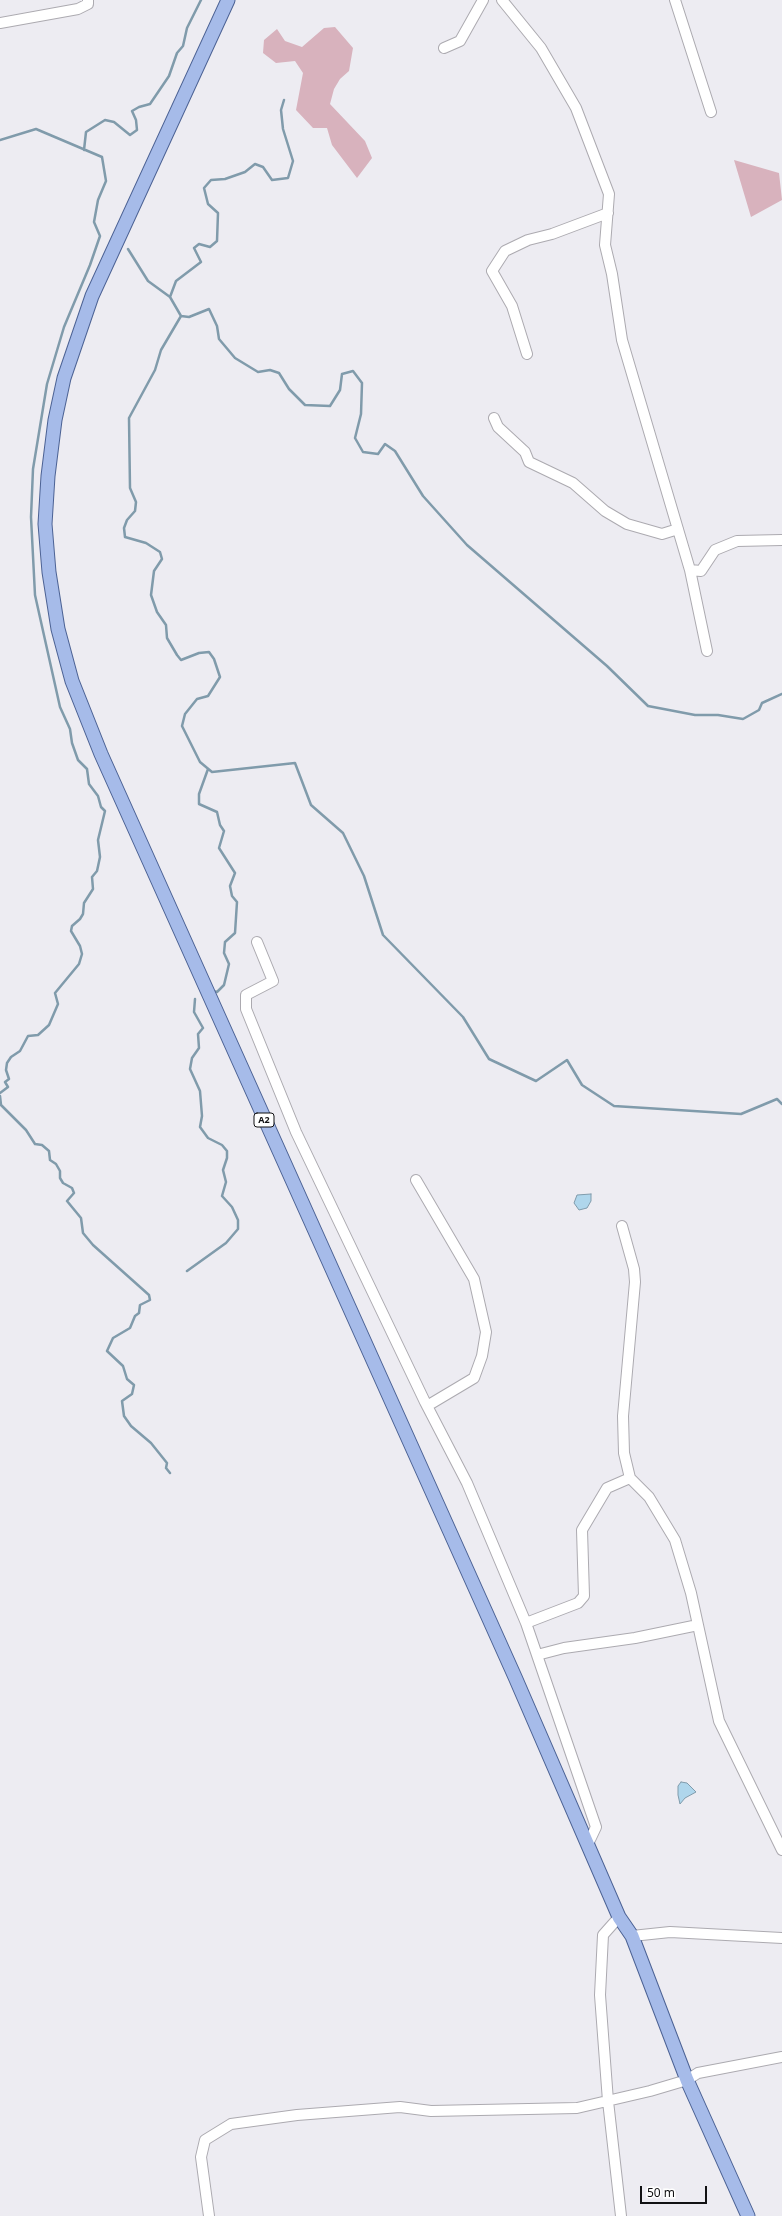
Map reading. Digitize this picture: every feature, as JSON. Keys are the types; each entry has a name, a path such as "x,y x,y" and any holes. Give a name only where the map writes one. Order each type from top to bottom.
{"main road":[{"name":"A2","path":"228,0 92,296 64,378 53,436 45,524 49,572 58,629 72,681 100,754 588,1844 619,1917 632,1936 687,2080 748,2216"}],"street":[{"path":"0,23 78,9 88,4 88,0"},
{"path":"444,48 460,41 483,0"},
{"path":"502,0 541,48 576,108 609,194 605,245 612,274 622,340 690,570 707,651"},
{"path":"674,0 677,3 682,28 711,112"},
{"path":"527,354 512,306 492,271 505,251 528,240 552,234 608,213"},
{"path":"494,418 498,427 526,452 529,462 573,483 605,511 627,524 662,534 678,529"},
{"path":"690,570 701,571 714,550 737,541 782,540"},
{"path":"258,942 273,981 246,995 246,1009 296,1132 427,1406 467,1483 526,1623 596,1827 588,1844"},
{"path":"416,1180 474,1280 486,1332 482,1356 474,1378 427,1406"},
{"path":"622,1226 634,1269 636,1282 623,1416 624,1453 630,1478 649,1497 675,1540 698,1625 719,1721 782,1850"},
{"path":"526,1623 578,1603 584,1596 582,1530 607,1488 630,1478"},
{"path":"537,1655 564,1648 635,1638 698,1625"},
{"path":"619,1917 603,1935 600,1995 608,2101 621,2216"},
{"path":"632,1936 670,1932 782,1938"},
{"path":"209,2216 201,2157 205,2140 231,2124 297,2115 400,2107 431,2111 577,2108 687,2080 698,2074 782,2057"}],"shaded area":[{"path":"335,27 353,48 349,71 340,79 334,89 330,104 365,141 372,158 357,178 332,145 327,128 313,128 296,110 303,73 295,61 276,63 263,53 264,40 277,29 285,41 302,47 324,28"},
{"path":"734,160 779,173 782,200 751,217"}],"water":[{"path":"591,1194 591,1201 587,1208 579,1210 574,1203 577,1195"},
{"path":"681,1782 687,1783 696,1792 685,1798 680,1804 678,1786"}],"waterway":[{"path":"84,150 86,132 105,120 114,122 130,135 137,130 136,120 132,111 150,104 169,76 177,53 183,46 187,28 201,0"},
{"path":"170,297 176,281 201,262 194,248 199,244 210,247 217,241 218,213 208,204 204,188 211,180 225,179 245,172 255,164 263,167 272,180 288,178 293,161 283,129 281,110 284,100"},
{"path":"0,140 36,129 102,157 106,181 98,200 94,222 100,236 90,265 64,327 47,384 33,469 31,517 35,595 60,707 70,729 72,743 78,760 87,769 89,784 98,796 101,807 105,811 98,840 100,857 97,871 92,877 93,889 84,903 83,914 72,926 71,931 80,946 82,954 79,964 55,993 58,1004 49,1025 38,1035 28,1036 20,1051 11,1057 7,1063 6,1070 9,1079 5,1082 8,1087 0,1093"},
{"path":"128,249 148,281 170,297 181,316 189,317 209,309 217,326 219,339 235,358 258,372 270,370 279,373 289,389 305,405 330,406 340,390 342,374 353,371 362,383 361,414 355,438 363,452 378,454 385,444 395,451 423,496 467,545 607,666 648,706 695,715 718,715 743,719 759,710 762,703 782,694"},
{"path":"181,316 161,350 155,370 129,418 130,488 136,502 135,511 127,520 124,528 125,537 146,543 160,552 162,559 154,571 151,595 157,612 166,625 167,638 177,655 181,660 199,653 209,652 214,659 220,677 208,696 197,699 185,714 182,726 200,762 212,772 295,763 311,805 343,833 364,876 383,935 463,1017 489,1059 536,1081 567,1060 582,1085 614,1106 741,1114 777,1099 782,1104"},
{"path":"208,769 199,794 199,804 217,812 220,825 224,831 219,848 235,873 230,886 232,896 237,902 235,933 225,942 224,953 229,964 224,985 217,992 213,991"},
{"path":"187,1271 226,1243 238,1229 238,1220 232,1207 222,1196 226,1182 223,1170 227,1158 227,1151 222,1145 208,1138 200,1127 202,1116 200,1091 190,1069 192,1058 199,1048 198,1034 203,1028 194,1012 195,999"},
{"path":"0,1096 1,1105 26,1130 35,1144 42,1145 49,1151 50,1160 56,1164 60,1171 60,1178 63,1183 72,1188 74,1193 67,1201 81,1218 83,1233 93,1245 149,1295 150,1300 140,1305 139,1313 135,1316 130,1328 113,1338 107,1351 123,1366 127,1379 134,1385 132,1394 122,1401 124,1416 131,1426 151,1443 167,1463 166,1468 170,1473"}]}
